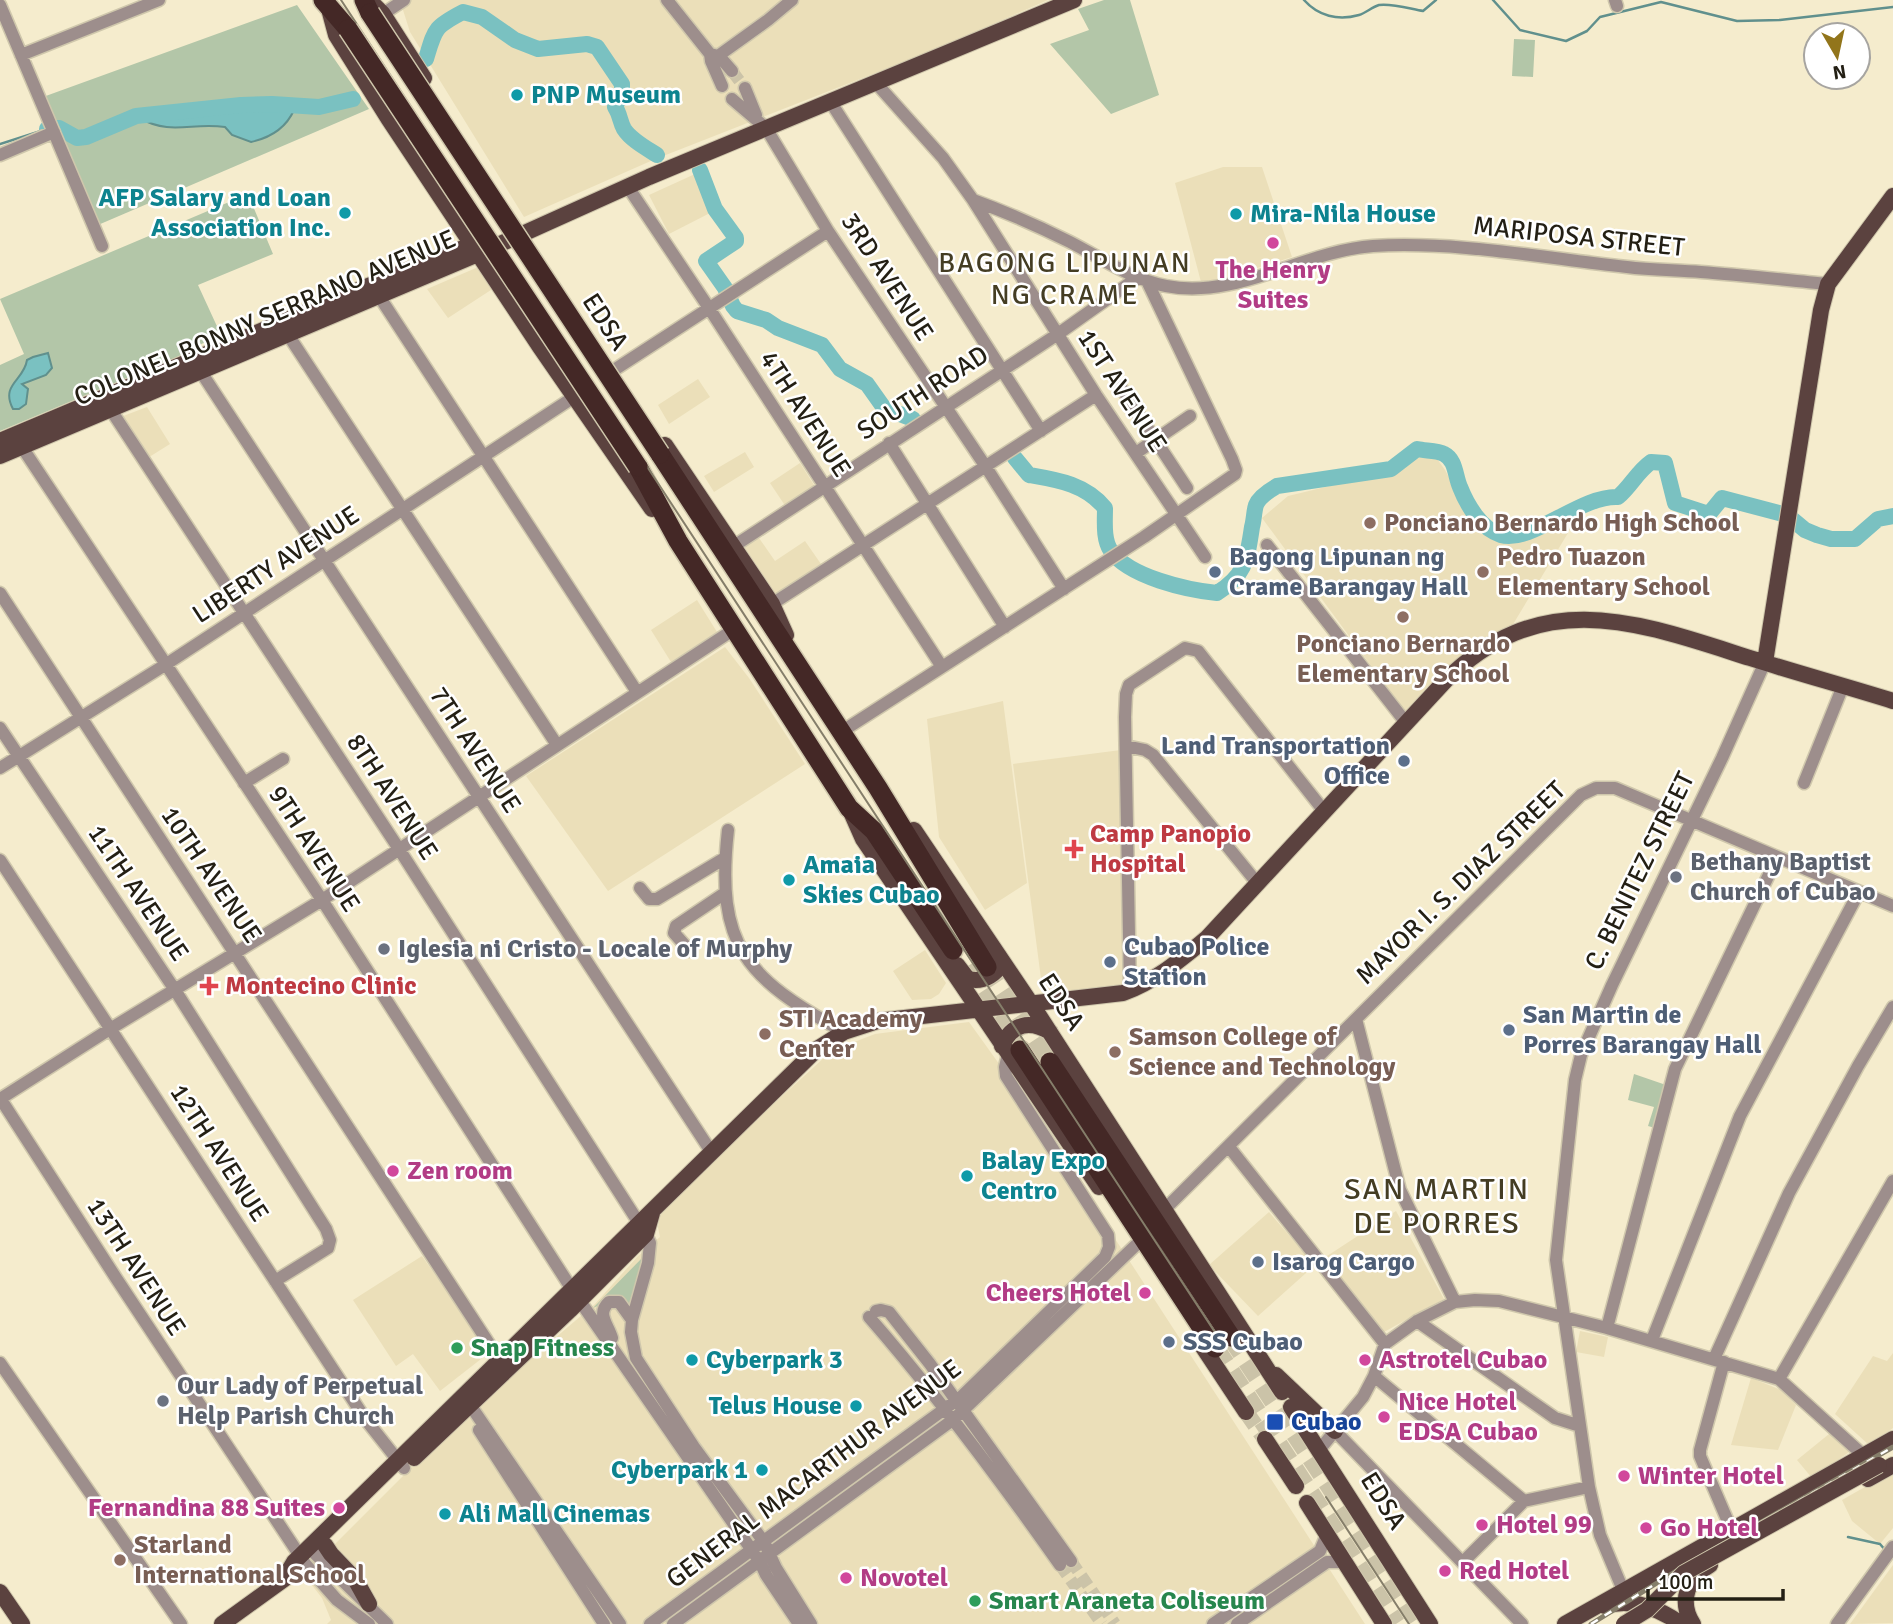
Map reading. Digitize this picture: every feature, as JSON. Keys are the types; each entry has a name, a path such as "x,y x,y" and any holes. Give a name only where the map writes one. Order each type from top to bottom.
{"highway":[{"name":"EDSA","path":"326,3 348,29 638,467 678,541 849,808 874,831 948,953"},
{"name":"EDSA","path":"374,5 660,454 993,961"},
{"name":"EDSA","path":"1010,1050 1223,1342 1049,1062"}],"main road":[{"name":"COLONEL BONNY SERRANO AVENUE","path":"107,404 201,372 284,329 381,301 475,249 548,224 762,124 876,83 1074,0"},
{"name":"EDSA","path":"326,3 336,35 457,223 574,397 652,509 678,541"},
{"name":"EDSA","path":"374,5 772,604 803,673"},
{"name":"C. BENITEZ STREET","path":"1769,659 1790,497 1814,348 1828,285 1893,196"},
{"path":"454,251 457,223"},
{"name":"COLONEL BONNY SERRANO AVENUE","path":"0,456 12,441 284,329 454,251 475,249"},
{"path":"505,295 522,299 537,294 545,284 547,267"},
{"path":"540,347 543,331 552,322 567,317 583,321"},
{"path":"222,1624 311,1554 400,1464 577,1296 643,1228 652,1210 817,1049 844,1032 878,1021 1130,990 1141,986 1174,966 1207,937 1446,680 1474,655 1515,632 1549,622 1576,618 1625,621 1769,659 1893,702"},
{"name":"EDSA","path":"948,953 963,987 1010,1050 1247,1412"},
{"path":"948,953 967,978 974,980 994,973 998,967 993,961"},
{"name":"EDSA","path":"993,961 1031,1003 1282,1392"},
{"path":"955,1011 963,987"},
{"path":"1010,1050 1011,1030 1023,1024 1036,1025 1050,1032"},
{"path":"464,1402 499,1359 577,1296"},
{"path":"1267,1369 1288,1385 1335,1432"},
{"name":"EDSA","path":"1292,1407 1430,1624"},
{"path":"1265,1439 1296,1486"},
{"path":"1575,1622 1623,1590 1893,1439"},
{"path":"1624,1624 1647,1610 1684,1573 1888,1463"},
{"path":"1693,1624 1687,1609 1686,1595 1698,1571 1888,1463"},
{"path":"1307,1503 1384,1624"},
{"path":"311,1554 331,1554 361,1587 369,1604"},
{"path":"0,1592 22,1624"},
{"path":"1575,1622 1606,1606 1620,1603 1666,1613 1681,1624"}],"street":[{"path":"21,55 159,0"},
{"path":"374,5 404,0"},
{"path":"667,0 713,57 732,71"},
{"path":"713,57 792,0"},
{"path":"0,5 102,246"},
{"path":"713,57 722,86"},
{"name":"1ST AVENUE","path":"876,83 943,158 973,200 1096,395 1205,557"},
{"name":"3RD AVENUE","path":"745,88 762,124 828,231 945,406 996,460 1064,589"},
{"path":"732,99 762,124"},
{"path":"830,101 1041,431"},
{"path":"0,155 53,129"},
{"name":"4TH AVENUE","path":"628,187 942,667"},
{"name":"MARIPOSA STREET","path":"973,200 1015,215 1142,280 1177,288 1207,288 1350,249 1412,245 1828,285"},
{"path":"614,370 828,231"},
{"path":"841,732 1144,537 1231,477 1236,470 1142,280"},
{"name":"SOUTH ROAD","path":"734,546 1142,280"},
{"path":"381,301 637,692"},
{"path":"284,329 557,745"},
{"name":"7TH AVENUE","path":"201,372 712,1153"},
{"path":"1120,386 1187,488"},
{"path":"772,604 1096,395"},
{"name":"LIBERTY AVENUE","path":"0,768 165,665 574,397"},
{"name":"8TH AVENUE","path":"107,404 399,849 643,1228"},
{"path":"1136,453 1190,416"},
{"name":"9TH AVENUE","path":"12,441 244,783 577,1296 752,1550 765,1558"},
{"path":"889,443 1005,627"},
{"path":"1267,545 1407,724"},
{"name":"10TH AVENUE","path":"0,593 499,1359"},
{"path":"0,1099 321,900 736,628"},
{"path":"1130,990 1125,717 1129,685 1185,648 1198,651 1324,811"},
{"name":"C. BENITEZ STREET","path":"1623,1590 1600,1535 1588,1487 1556,1260 1574,1080 1581,1055 1612,985 1769,659"},
{"path":"1804,783 1843,686"},
{"name":"11TH AVENUE","path":"0,729 175,990 326,1229 330,1240 328,1248 275,1281"},
{"path":"1126,746 1145,750 1153,755 1258,884"},
{"path":"244,783 283,759"},
{"name":"MAYOR I. S. DIAZ STREET","path":"1163,1211 1581,795 1596,788 1615,788 1893,906"},
{"path":"728,830 725,893 729,923 746,957 763,978 802,1009 844,1032"},
{"path":"640,888 649,899 657,898 725,858"},
{"path":"1607,1328 1675,1069 1777,858"},
{"name":"12TH AVENUE","path":"0,860 366,1420 400,1464"},
{"path":"1652,1340 1740,1116 1859,892"},
{"path":"690,951 674,933 676,926 725,893"},
{"path":"1732,1531 1700,1456 1719,1360 1789,1193 1893,1007"},
{"path":"1356,1018 1400,1190 1455,1301"},
{"name":"GENERAL MACARTHUR AVENUE","path":"650,1624 955,1409 1105,1256 1109,1247 1105,1230 1006,1076 1005,1067 1010,1050"},
{"name":"13TH AVENUE","path":"0,1099 194,1398 311,1554"},
{"path":"1229,1147 1385,1344"},
{"path":"1779,1379 1893,1181"},
{"path":"643,1228 650,1243 649,1264 632,1320 633,1348 643,1369 694,1447 764,1542 765,1558 799,1624"},
{"name":"GENERAL MACARTHUR AVENUE","path":"673,1624 765,1558 955,1409 1136,1244"},
{"path":"1320,1449 1363,1397 1374,1376 1385,1344 1417,1321 1455,1301 1499,1300 1652,1340 1779,1379 1863,1455"},
{"path":"615,1352 602,1313 604,1307 610,1302 619,1302 632,1320"},
{"path":"872,1314 881,1310 889,1312 927,1359 955,1409 1066,1563"},
{"path":"1417,1321 1555,1418 1580,1426"},
{"path":"0,1363 181,1624"},
{"path":"1374,1376 1524,1502"},
{"path":"464,1402 604,1624"},
{"path":"464,1402 620,1624"},
{"path":"1335,1432 1522,1624"},
{"path":"1463,1562 1524,1502 1588,1487"},
{"path":"1320,1559 1320,1551 1327,1534"},
{"path":"1837,1624 1893,1547"},
{"path":"311,1554 352,1588 387,1624"},
{"path":"311,1554 337,1600 369,1624"},
{"path":"765,1558 811,1624"},
{"path":"1320,1559 1327,1562 1345,1562"},
{"path":"1213,1624 1241,1619 1320,1559"},
{"path":"337,1600 340,1592 352,1588"}],"shaded area":[{"path":"397,0 1048,0 929,52 653,160 524,217 410,32"},
{"path":"1223,167 1262,167 1292,257 1225,278 1201,282 1175,183"},
{"path":"695,174 712,212 669,234 649,195"},
{"path":"479,268 494,288 448,318 427,289"},
{"path":"698,379 710,397 669,424 658,405"},
{"path":"147,407 170,444 146,459 118,418"},
{"path":"745,452 754,467 714,492 704,476"},
{"path":"1423,453 1435,456 1445,470 1477,529 1501,538 1531,535 1558,517 1571,528 1509,631 1481,640 1405,712 1262,518 1288,496 1384,473 1405,466 1408,460"},
{"path":"800,463 816,488 786,507 770,483"},
{"path":"759,538 775,561 805,541 821,564 775,595 743,548"},
{"path":"697,600 717,632 671,662 651,630"},
{"path":"725,647 749,678 805,764 608,891 526,776"},
{"path":"1003,701 1027,883 985,910 939,837 927,719"},
{"name":"Camp Panopio Hospital","path":"1121,750 1128,987 1043,994 1013,764"},
{"path":"925,950 946,983 939,994 931,999 912,1000 893,971"},
{"path":"969,1022 1025,1100 1365,1624 327,1624 331,1620 322,1598 304,1575 460,1419 595,1304 638,1256 660,1237 660,1216 666,1207 745,1130 827,1055 844,1046 875,1034"},
{"path":"1396,1211 1444,1299 1384,1332 1324,1258"},
{"path":"1269,1212 1315,1265 1258,1316 1209,1265"},
{"path":"422,1256 490,1352 440,1391 413,1354 396,1366 353,1300"},
{"path":"1580,1331 1608,1337 1604,1357 1576,1352"},
{"path":"1893,1353 1893,1428 1869,1445 1835,1414 1873,1356 1887,1361"},
{"path":"1751,1378 1781,1390 1796,1405 1778,1450 1731,1445"},
{"path":"1834,1430 1852,1450 1812,1478 1797,1460"},
{"path":"1893,1471 1893,1528 1880,1544 1852,1521 1842,1500"},
{"path":"1893,1565 1893,1623 1850,1624"}],"green space":[{"path":"1104,0 1130,0 1159,95 1111,114 1050,44 1089,30 1078,9"},
{"path":"297,5 369,109 98,225 43,97"},
{"path":"1514,39 1535,40 1533,77 1512,76"},
{"path":"248,194 273,254 198,285 221,335 184,354 0,431 0,365 24,354 0,299"},
{"path":"1634,1074 1666,1085 1655,1128 1648,1126 1654,1107 1628,1100"},
{"path":"645,1255 631,1312 615,1298 593,1308"}],"water":[{"path":"243,107 291,107 294,110 276,131 251,142 232,135 225,127 162,126 139,118"},
{"path":"48,353 52,368 46,375 22,384 28,389 26,404 19,409 13,409 9,394 27,360"}],"waterway":[{"path":"1304,0 1316,10 1336,17 1359,15 1384,5 1423,11 1436,0"},
{"path":"1493,0 1520,30 1566,41 1587,31 1600,17 1661,2 1737,21 1780,20 1893,7"},
{"path":"426,59 437,30 446,21 463,12 482,17 515,40 538,49 587,44 597,47 622,84 622,92 615,107 624,129 657,155"},
{"path":"47,129 59,128 77,138 86,137 136,116 241,105 319,107 353,99"},
{"path":"0,144 47,129"},
{"path":"700,170 715,209 736,238 736,241 706,261 737,311 766,320 778,328 822,345 840,369 867,384 884,408 913,419"},
{"path":"1015,458 1029,475 1070,484 1097,500 1105,508 1108,547 1119,560 1160,581 1217,593 1240,573 1256,505 1268,492 1277,486 1391,469 1417,449 1438,452 1448,457 1471,509 1487,528 1501,535 1527,533 1588,503 1618,497 1651,462 1665,463 1675,503 1709,514 1722,498 1787,515 1805,530 1831,539 1855,539 1878,519 1893,516"},
{"path":"1848,1537 1880,1544 1886,1551"}],"tunnel":[{"path":"732,71 745,88"},
{"path":"987,967 1050,1062"},
{"path":"965,968 1018,1048"},
{"path":"1231,1337 1421,1624"},
{"path":"1215,1348 1396,1624"},
{"path":"1246,1412 1265,1439"},
{"path":"1071,1561 1115,1624"},
{"path":"1060,1565 1102,1624"}],"tram line":[{"path":"341,0 1222,1343"},
{"path":"1326,1497 1409,1624"}],"railway":[{"path":"1591,1624 1681,1568 1893,1447"}],"place":[{"name":"PNP Museum","path":"517,95"},
{"name":"AFP Salary and Loan Association Inc.","path":"345,213"},
{"name":"Mira-Nila House","path":"1236,214"},
{"name":"The Henry Suites","path":"1273,243"},
{"name":"Ponciano Bernardo High School","path":"1370,523"},
{"name":"Bagong Lipunan ng Crame Barangay Hall","path":"1215,572"},
{"name":"Pedro Tuazon Elementary School","path":"1483,572"},
{"name":"Ponciano Bernardo Elementary School","path":"1403,617"},
{"name":"Land Transportation Office","path":"1404,761"},
{"name":"Camp Panopio Hospital","path":"1074,849"},
{"name":"Bethany Baptist Church of Cubao","path":"1676,877"},
{"name":"Amaia Skies Cubao","path":"789,880"},
{"name":"Iglesia ni Cristo - Locale of Murphy","path":"384,949"},
{"name":"Cubao Police Station","path":"1110,962"},
{"name":"Montecino Clinic","path":"209,986"},
{"name":"San Martin de Porres Barangay Hall","path":"1509,1030"},
{"name":"STI Academy Center","path":"765,1034"},
{"name":"Samson College of Science and Technology","path":"1115,1052"},
{"name":"Zen room","path":"393,1171"},
{"name":"Balay Expo Centro","path":"967,1176"},
{"name":"Isarog Cargo","path":"1258,1262"},
{"name":"Cheers Hotel","path":"1145,1293"},
{"name":"SSS Cubao","path":"1169,1342"},
{"name":"Snap Fitness","path":"457,1348"},
{"name":"Cyberpark 3","path":"692,1360"},
{"name":"Astrotel Cubao","path":"1365,1360"},
{"name":"Our Lady of Perpetual Help Parish Church","path":"163,1401"},
{"name":"Telus House","path":"856,1406"},
{"name":"Nice Hotel EDSA Cubao","path":"1384,1417"},
{"name":"Cubao","path":"1275,1422"},
{"name":"Cyberpark 1","path":"762,1470"},
{"name":"Winter Hotel","path":"1624,1476"},
{"name":"Fernandina 88 Suites","path":"339,1508"},
{"name":"Ali Mall Cinemas","path":"445,1514"},
{"name":"Hotel 99","path":"1482,1525"},
{"name":"Go Hotel","path":"1646,1528"},
{"name":"Starland International School","path":"120,1560"},
{"name":"Red Hotel","path":"1445,1571"},
{"name":"Novotel","path":"846,1578"},
{"name":"Smart Araneta Coliseum","path":"975,1601"}],"district":[{"name":"BAGONG LIPUNAN NG CRAME","path":"1065,279"},
{"name":"SAN MARTIN DE PORRES","path":"1437,1206"}]}
